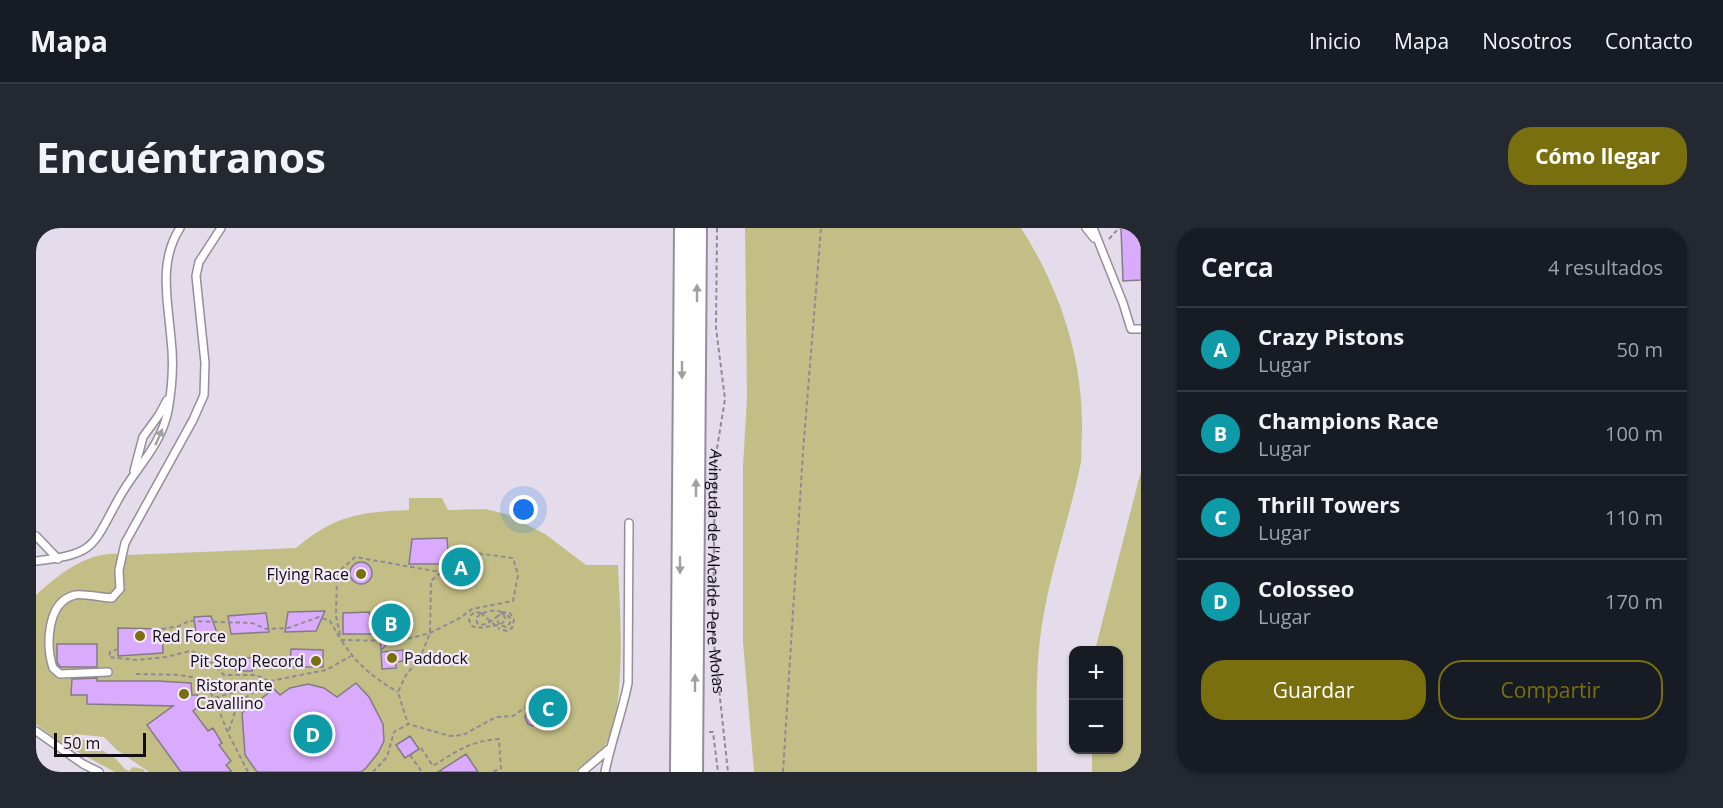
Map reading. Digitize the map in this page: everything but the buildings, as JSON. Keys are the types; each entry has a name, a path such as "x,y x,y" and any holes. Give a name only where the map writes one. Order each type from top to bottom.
{"street":[{"name":"Avinguda de l'Alcalde Pere Molas","path":"683,228 687,741 694,772"},
{"name":"Avinguda de l'Alcalde Pere Molas","path":"679,772 687,741 698,228"}],"lane":[{"path":"36,561 58,559 80,553 98,538 132,477 158,441 168,412 172,358 165,286 166,268 175,235 180,228"},
{"path":"108,672 60,674 53,668 48,644 53,615 60,604 76,594 112,598 120,589 119,570 126,543 193,420 204,395 205,363 196,276 199,262 221,228"},
{"path":"1086,228 1102,247"},
{"path":"1093,228 1131,329 1141,329"},
{"path":"132,477 143,437 164,407 170,390"},
{"path":"605,772 609,749 624,704 628,683 629,523"},
{"path":"36,536 58,559"},
{"path":"36,731 99,772"},
{"path":"582,772 609,749"}],"path":[{"name":"Avinguda de l'Alcalde Pere Molas","path":"717,228 716,328 725,399 715,461 713,634 728,772"},
{"path":"783,772 803,452 821,228"},
{"path":"1102,247 1119,228"},
{"path":"341,640 400,641 430,633 460,618 472,609 513,601 518,575 513,558 461,551 453,556 449,565 431,581 430,633 420,658 406,675 398,692 408,724"},
{"path":"341,640 336,616 337,573 355,557 440,572"},
{"path":"476,612 481,613 510,613 514,618 514,624 508,630 498,627 477,628 472,626 469,620 471,615 476,612"},
{"path":"481,613 476,618 480,625 486,624 503,613"},
{"path":"481,613 498,627"},
{"path":"498,627 505,621 503,613"},
{"path":"330,621 336,616"},
{"path":"162,629 179,626 189,621 252,623 266,629 288,628 319,617 330,621 351,656 378,681 398,692"},
{"path":"497,617 498,627"},
{"path":"118,649 110,652 109,657 136,660 166,657 190,651 204,656 224,675 256,675 269,681"},
{"path":"214,698 269,681 326,670 351,656"},
{"path":"136,674 180,675 202,679 214,698 228,733 248,772"},
{"path":"228,733 238,703 269,681"},
{"path":"373,772 387,757 394,732 408,724 450,736 463,735 496,717 513,716 553,693"},
{"path":"421,748 433,766 463,746 482,740 499,739 501,769 490,772"},
{"path":"714,742 718,772"},
{"path":"410,755 422,772"}],"shaded area":[{"path":"745,228 1021,228 1035,251 1058,300 1073,351 1081,403 1082,430 1081,462 1052,575 1041,633 1037,692 1037,772 754,772 743,642 743,466 747,398"},
{"path":"1141,471 1141,772 1092,772 1092,754 1123,754 1123,646 1096,646"},
{"path":"409,498 442,498 448,510 485,509 506,514 545,534 586,565 618,565 621,657 620,682 613,727 603,748 575,772 149,772 117,750 104,737 74,734 115,758 125,769 129,771 133,767 143,769 145,772 115,772 63,744 36,724 36,595 67,570 102,555 296,548 323,528 349,517 376,512 409,510"}],"place":[{"name":"Crazy Pistons","path":"461,567"},
{"name":"Flying Race","path":"361,574"},
{"name":"Champions Race","path":"391,623"},
{"name":"Red Force","path":"140,636"},
{"name":"Paddock","path":"392,658"},
{"name":"Pit Stop Record","path":"316,661"},
{"name":"Ristorante Cavallino","path":"184,694"},
{"name":"Thrill Towers","path":"548,708"},
{"name":"Colosseo","path":"313,734"}]}
